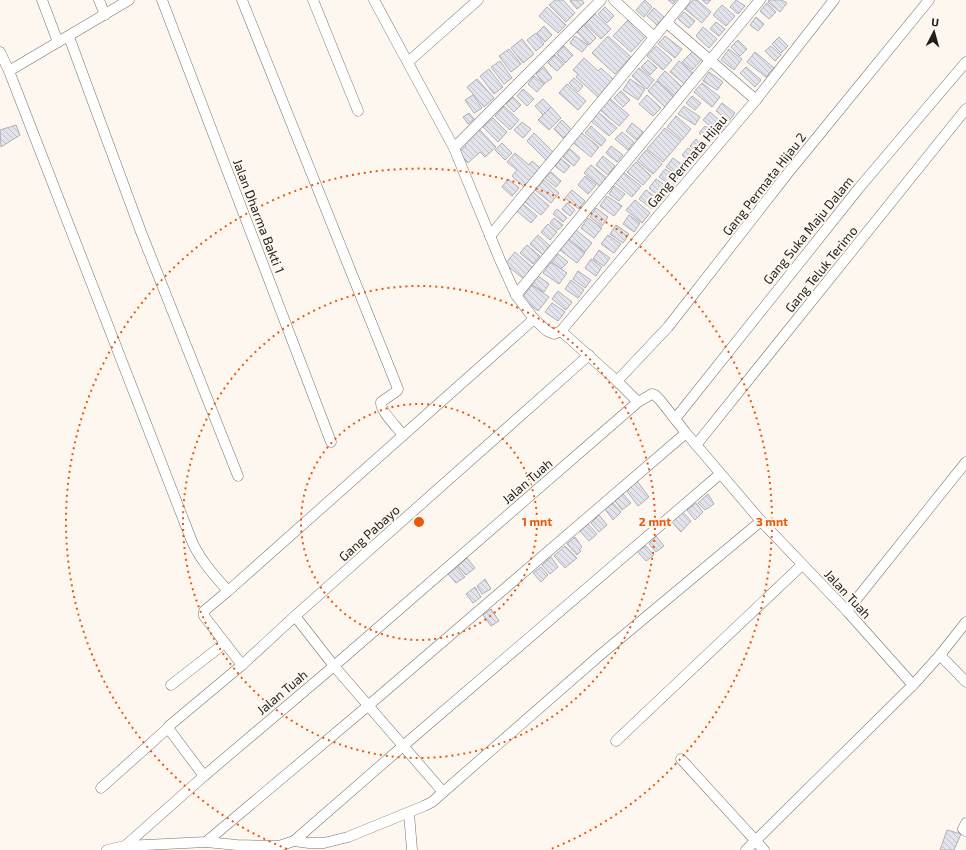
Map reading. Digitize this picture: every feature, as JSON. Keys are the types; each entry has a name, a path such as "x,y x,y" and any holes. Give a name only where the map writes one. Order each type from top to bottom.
{"street":[{"path":"42,0 58,42"},
{"path":"99,0 105,15"},
{"path":"9,71 128,0"},
{"name":"Jalan Dharma Bakti 1","path":"162,0 331,442"},
{"path":"242,0 396,384 397,391 381,402 381,404 383,411 403,435"},
{"path":"313,0 358,111"},
{"path":"374,0 454,148 516,296 534,319 546,331 557,333 589,355 638,402"},
{"path":"408,62 478,0"},
{"path":"454,148 601,0"},
{"path":"614,0 654,38"},
{"path":"490,236 685,0"},
{"path":"516,296 760,0"},
{"name":"Gang Permata Hijau","path":"557,333 756,100 834,0"},
{"name":"Gang Permata Hijau 2","path":"617,381 668,327 788,173 929,0"},
{"path":"666,23 756,100"},
{"path":"68,37 141,232 238,476"},
{"path":"0,52 9,71 195,549 228,591"},
{"name":"Gang Suka Maju Dalam","path":"675,419 859,188 966,62"},
{"name":"Gang Teluk Terimo","path":"696,446 966,109"},
{"path":"242,665 203,614 204,611 534,319"},
{"name":"Gang Pabayo","path":"101,788 169,729 169,726 242,665 295,616 589,355"},
{"name":"Jalan Tuah","path":"125,846 204,776 334,666 638,402 652,394 655,395 696,446 761,521 847,612 913,685"},
{"path":"211,845 369,705 686,433"},
{"path":"847,612 966,462"},
{"path":"107,850 125,846 211,845 279,848 294,841 720,474"},
{"path":"294,841 324,843 348,837 409,813 432,802 599,656 761,521"},
{"path":"616,741 802,564"},
{"path":"295,616 334,666 443,792"},
{"path":"746,850 913,685 940,655 966,622"},
{"path":"171,685 225,642"},
{"path":"940,655 966,682"},
{"path":"169,729 204,776"},
{"path":"681,759 764,850"},
{"path":"409,813 412,850"},
{"path":"966,824 963,829 966,831"}],"building":[{"path":"555,0 563,0 575,13 566,22 549,5"},
{"path":"582,0 584,3 577,9 570,1"},
{"path":"645,0 652,7 644,17 636,10"},
{"path":"668,0 676,0 673,4"},
{"path":"693,0 697,0 711,12 702,23 685,9"},
{"path":"702,0 711,0 707,4"},
{"path":"736,0 745,6 738,14 730,7"},
{"path":"769,0 782,0 787,3 780,12 768,2"},
{"path":"767,3 776,12 769,19 760,11"},
{"path":"722,5 735,16 726,26 713,15"},
{"path":"547,7 566,25 558,33 539,16"},
{"path":"605,7 614,16 607,23 598,14"},
{"path":"654,8 664,17 657,25 647,16"},
{"path":"684,12 695,21 689,28 678,19"},
{"path":"595,14 611,29 601,39 585,24"},
{"path":"756,17 764,24 758,31 750,25"},
{"path":"628,20 646,36 631,52 613,36"},
{"path":"716,22 725,29 719,36 710,29"},
{"path":"584,25 596,38 589,45 577,32"},
{"path":"544,26 552,35 545,42 537,33"},
{"path":"703,27 717,39 709,48 696,36"},
{"path":"536,33 544,44 536,51 527,40"},
{"path":"575,36 588,45 582,52 570,43"},
{"path":"608,36 631,57 615,74 592,53"},
{"path":"665,36 682,49 675,58 658,44"},
{"path":"779,37 788,46 781,53 772,44"},
{"path":"522,39 534,54 523,63 511,48"},
{"path":"738,40 747,49 740,56 731,47"},
{"path":"564,46 573,55 565,63 557,54"},
{"path":"656,46 672,60 663,70 647,56"},
{"path":"771,46 781,55 775,61 765,51"},
{"path":"509,49 521,64 511,72 499,56"},
{"path":"729,49 742,59 734,70 721,60"},
{"path":"693,51 702,59 692,70 682,62"},
{"path":"755,52 774,68 766,77 747,62"},
{"path":"555,55 564,64 557,71 548,63"},
{"path":"584,58 598,71 601,68 614,80 599,98 576,77 578,74 573,70"},
{"path":"648,60 657,68 650,75 641,67"},
{"path":"500,61 512,78 504,84 491,67"},
{"path":"679,61 694,74 686,85 670,72"},
{"path":"544,67 552,78 544,84 536,74"},
{"path":"746,67 761,80 755,87 740,73"},
{"path":"639,68 654,80 647,89 632,76"},
{"path":"489,69 503,87 494,94 480,76"},
{"path":"665,71 683,88 676,97 657,80"},
{"path":"709,72 723,82 717,90 703,81"},
{"path":"534,76 544,84 537,92 528,84"},
{"path":"574,78 583,86 578,92 569,83"},
{"path":"477,79 494,98 484,107 467,87"},
{"path":"630,79 645,89 638,100 623,90"},
{"path":"657,81 675,98 666,108 648,91"},
{"path":"702,83 720,97 712,107 694,92"},
{"path":"567,84 586,101 578,110 559,93"},
{"path":"523,89 534,99 527,106 517,96"},
{"path":"621,91 630,100 623,107 614,98"},
{"path":"473,95 482,108 474,113 465,100"},
{"path":"647,95 661,108 653,116 639,104"},
{"path":"692,96 701,103 695,110 686,103"},
{"path":"513,97 521,105 514,112 506,104"},
{"path":"609,98 629,115 619,126 599,109"},
{"path":"543,99 551,107 543,115 535,106"},
{"path":"722,103 735,113 729,121 716,111"},
{"path":"504,106 519,120 510,130 495,116"},
{"path":"684,106 700,117 695,125 678,114"},
{"path":"551,107 561,118 549,130 538,120"},
{"path":"598,112 617,128 609,136 591,121"},
{"path":"710,112 727,127 721,135 703,120"},
{"path":"469,113 474,119 468,124 463,117"},
{"path":"676,116 691,129 682,140 667,127"},
{"path":"493,118 507,132 498,142 483,127"},
{"path":"562,120 572,130 563,138 554,129"},
{"path":"522,122 531,129 523,138 514,130"},
{"path":"632,123 643,132 636,140 626,131"},
{"path":"16,125 20,135 1,147 0,130"},
{"path":"591,126 606,140 601,146 585,133"},
{"path":"705,126 716,135 709,143 699,133"},
{"path":"665,128 681,141 663,162 647,149"},
{"path":"479,129 496,147 485,157 480,152 468,163 458,153 466,146 464,144"},
{"path":"579,131 599,147 591,157 571,141"},
{"path":"622,132 634,142 628,150 615,139"},
{"path":"534,133 554,153 546,160 527,141"},
{"path":"696,139 705,149 699,155 690,146"},
{"path":"502,143 512,153 505,160 495,150"},
{"path":"611,146 623,155 617,162 606,153"},
{"path":"688,148 698,156 692,163 682,155"},
{"path":"570,149 580,158 574,166 563,157"},
{"path":"646,150 662,164 653,174 637,161"},
{"path":"515,153 529,165 532,161 540,168 524,187 512,176 517,170 507,162"},
{"path":"603,156 615,166 608,175 596,165"},
{"path":"673,158 686,168 680,176 666,167"},
{"path":"561,159 570,166 564,173 555,166"},
{"path":"636,162 651,176 643,185 627,172"},
{"path":"591,165 609,180 602,188 584,173"},
{"path":"665,169 678,178 672,186 659,177"},
{"path":"551,172 561,181 556,187 545,178"},
{"path":"623,172 641,186 632,197 614,182"},
{"path":"585,176 596,185 588,194 578,185"},
{"path":"508,179 519,188 512,196 502,187"},
{"path":"656,179 669,188 662,198 649,188"},
{"path":"544,180 559,193 551,203 535,190"},
{"path":"614,186 625,194 619,201 609,194"},
{"path":"572,190 585,201 579,209 565,198"},
{"path":"646,190 659,200 652,209 639,199"},
{"path":"533,192 549,206 541,215 525,202"},
{"path":"607,196 622,206 614,216 600,206"},
{"path":"635,200 650,213 642,223 626,210"},
{"path":"567,203 575,210 570,216 562,209"},
{"path":"523,204 537,216 531,223 517,211"},
{"path":"596,208 608,217 602,226 590,217"},
{"path":"557,209 567,218 563,222 553,214"},
{"path":"629,215 640,223 634,232 623,224"},
{"path":"554,218 563,225 558,230 550,223"},
{"path":"588,218 602,228 594,238 581,228"},
{"path":"548,224 557,232 550,240 541,232"},
{"path":"616,225 629,234 623,243 610,234"},
{"path":"576,230 592,243 585,252 569,239"},
{"path":"538,235 550,246 543,255 530,244"},
{"path":"608,235 621,244 614,253 601,244"},
{"path":"568,240 585,253 577,263 560,250"},
{"path":"527,245 540,256 533,264 520,253"},
{"path":"599,250 610,258 604,266 593,259"},
{"path":"515,252 533,268 524,279 505,264"},
{"path":"558,254 568,262 561,269 552,262"},
{"path":"591,259 602,267 596,276 585,268"},
{"path":"551,262 567,273 559,284 543,273"},
{"path":"578,271 591,280 585,288 573,279"},
{"path":"538,276 549,284 544,292 532,285"},
{"path":"571,280 584,290 578,298 565,289"},
{"path":"532,285 549,297 538,311 522,298"},
{"path":"558,291 572,302 566,310 552,299"},
{"path":"552,303 565,312 558,321 545,312"},
{"path":"637,481 649,497 638,506 626,490"},
{"path":"623,494 631,503 622,510 615,501"},
{"path":"708,494 714,504 705,510 698,503"},
{"path":"613,503 621,512 613,520 605,509"},
{"path":"696,503 703,512 695,520 687,510"},
{"path":"682,511 691,521 681,532 670,520"},
{"path":"599,515 607,525 599,532 591,523"},
{"path":"588,524 597,534 589,541 580,531"},
{"path":"656,536 664,546 656,552 649,544"},
{"path":"575,537 582,547 579,550 581,551 577,555 567,544"},
{"path":"565,546 577,558 565,568 554,556"},
{"path":"646,546 654,555 646,561 637,551"},
{"path":"551,557 558,567 550,574 542,565"},
{"path":"467,558 475,568 466,575 458,566"},
{"path":"457,567 465,577 456,583 448,574"},
{"path":"541,567 548,575 541,582 533,573"},
{"path":"485,579 491,589 482,594 477,586"},
{"path":"475,587 481,597 473,603 466,594"},
{"path":"491,609 499,621 491,626 483,615"},
{"path":"947,830 961,834 954,850 940,850"}]}
